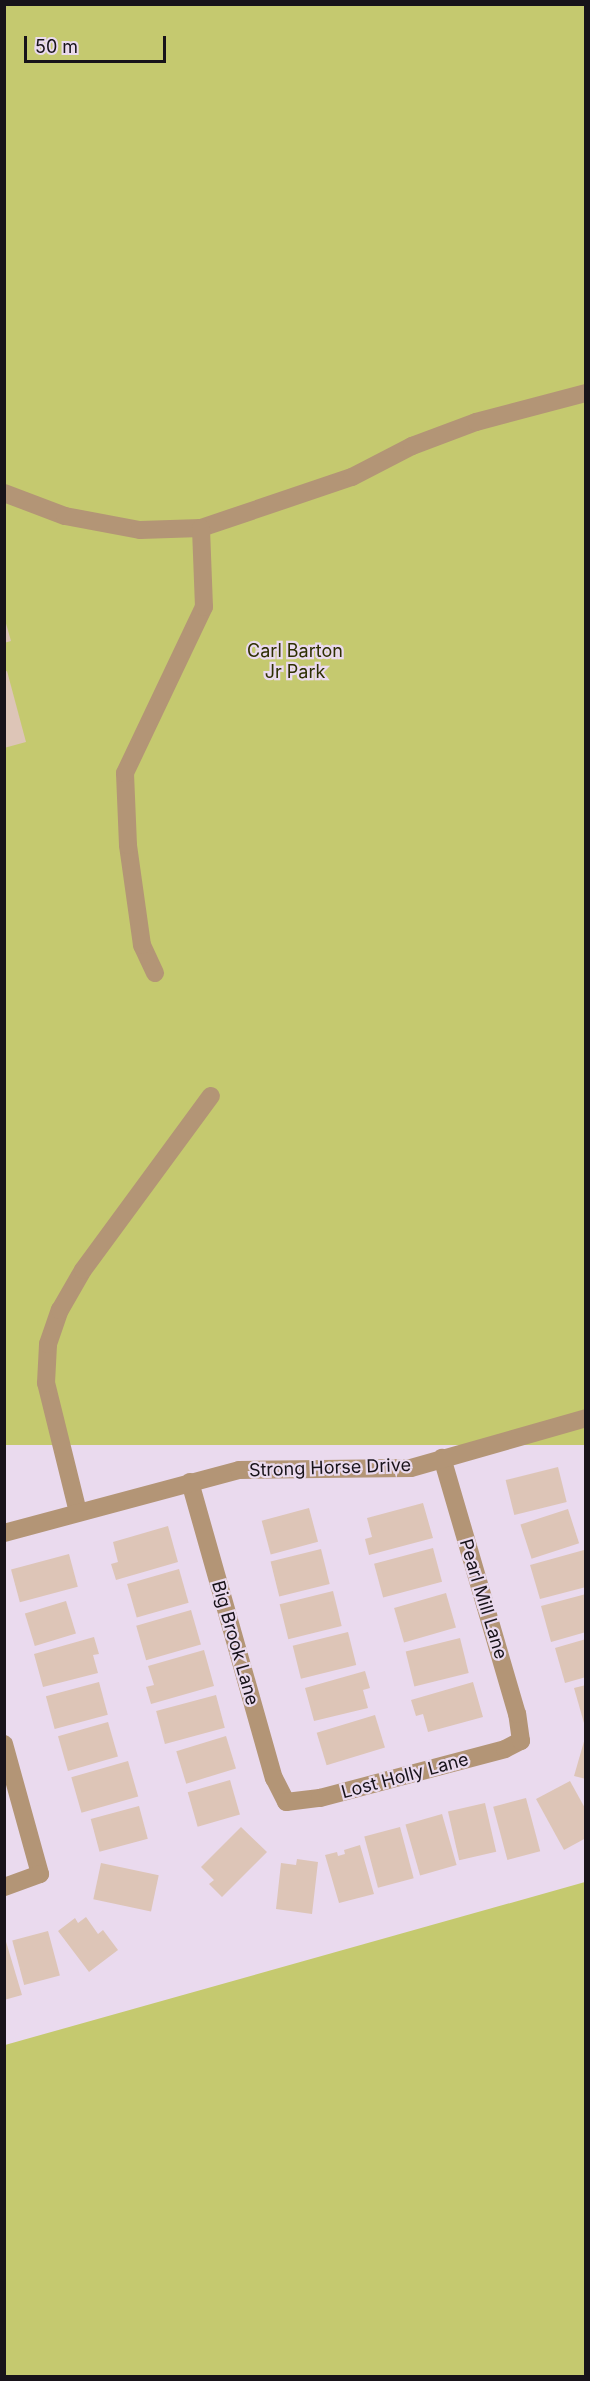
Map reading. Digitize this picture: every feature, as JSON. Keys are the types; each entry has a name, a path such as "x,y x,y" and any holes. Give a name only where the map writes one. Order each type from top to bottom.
{"street":[{"path":"4,493 65,516 140,530 201,528 352,477 412,446 476,422 585,393"},
{"path":"155,973 142,945 128,845 125,773 204,607 201,528"},
{"path":"78,1512 46,1383 48,1344 60,1310 83,1270 211,1096"},
{"name":"Strong Horse Drive","path":"4,1533 190,1482 261,1468 411,1468 585,1418"},
{"name":"Pearl Mill Lane","path":"442,1458 518,1714 521,1741"},
{"name":"Big Brook Lane","path":"190,1482 274,1778 286,1802"},
{"name":"Lost Holly Lane","path":"286,1802 320,1798 505,1749 521,1741"},
{"path":"4,1744 40,1874 4,1887"}],"green space":[{"name":"Carl Barton Jr Park","path":"4,5 586,5 586,1445 4,1445"},
{"path":"585,1882 585,2376 5,2376 5,2045"}],"building":[{"path":"4,621 11,641 4,643"},
{"path":"7,671 26,742 4,748 4,672"},
{"path":"558,1467 567,1502 514,1515 506,1480"},
{"path":"423,1503 433,1538 369,1555 365,1539 372,1537 367,1518"},
{"path":"309,1508 318,1542 271,1554 262,1521"},
{"path":"568,1509 579,1543 532,1559 520,1524"},
{"path":"168,1526 178,1562 116,1580 111,1564 118,1562 113,1542"},
{"path":"433,1548 442,1582 383,1598 374,1564"},
{"path":"321,1549 330,1584 279,1597 271,1562"},
{"path":"584,1550 586,1587 540,1599 530,1565"},
{"path":"69,1554 78,1587 20,1602 11,1570"},
{"path":"179,1569 189,1603 137,1618 127,1584"},
{"path":"333,1591 342,1626 288,1639 280,1604"},
{"path":"446,1593 456,1628 404,1642 394,1608"},
{"path":"586,1594 586,1632 551,1642 541,1606"},
{"path":"66,1601 76,1634 35,1646 25,1614"},
{"path":"191,1610 201,1645 146,1660 136,1626"},
{"path":"348,1632 356,1665 301,1679 293,1646"},
{"path":"94,1637 99,1654 93,1655 98,1673 43,1687 34,1654"},
{"path":"460,1638 469,1673 414,1686 406,1652"},
{"path":"586,1639 586,1677 565,1683 555,1648"},
{"path":"204,1650 214,1686 151,1704 146,1687 154,1685 148,1666"},
{"path":"365,1671 370,1688 363,1690 368,1708 314,1721 305,1688"},
{"path":"99,1682 108,1715 55,1729 46,1696"},
{"path":"473,1682 483,1717 428,1732 423,1714 416,1716 411,1700"},
{"path":"586,1685 586,1723 584,1723 574,1688"},
{"path":"216,1695 225,1728 165,1744 156,1711"},
{"path":"375,1715 385,1748 327,1765 317,1733"},
{"path":"108,1722 118,1757 68,1771 58,1736"},
{"path":"226,1736 236,1769 186,1784 176,1751"},
{"path":"586,1738 586,1779 574,1776"},
{"path":"128,1761 138,1797 81,1813 71,1777"},
{"path":"230,1780 240,1815 198,1827 188,1792"},
{"path":"570,1781 586,1810 586,1838 564,1850 536,1799"},
{"path":"526,1798 540,1851 507,1860 493,1807"},
{"path":"485,1803 496,1852 459,1860 448,1812"},
{"path":"139,1806 148,1839 100,1852 91,1819"},
{"path":"442,1814 457,1865 420,1875 405,1824"},
{"path":"241,1827 267,1852 222,1897 209,1884 214,1880 201,1867"},
{"path":"400,1827 414,1878 378,1888 364,1837"},
{"path":"360,1845 374,1894 339,1903 325,1855 337,1852 338,1856 345,1854 344,1850"},
{"path":"297,1859 318,1862 312,1914 276,1909 281,1863 296,1865"},
{"path":"101,1863 159,1875 151,1911 93,1899"},
{"path":"86,1917 98,1934 103,1930 118,1950 89,1972 58,1931 75,1918 78,1923"},
{"path":"48,1931 60,1975 24,1985 12,1941"},
{"path":"4,1935 22,1995 4,2000"}]}
